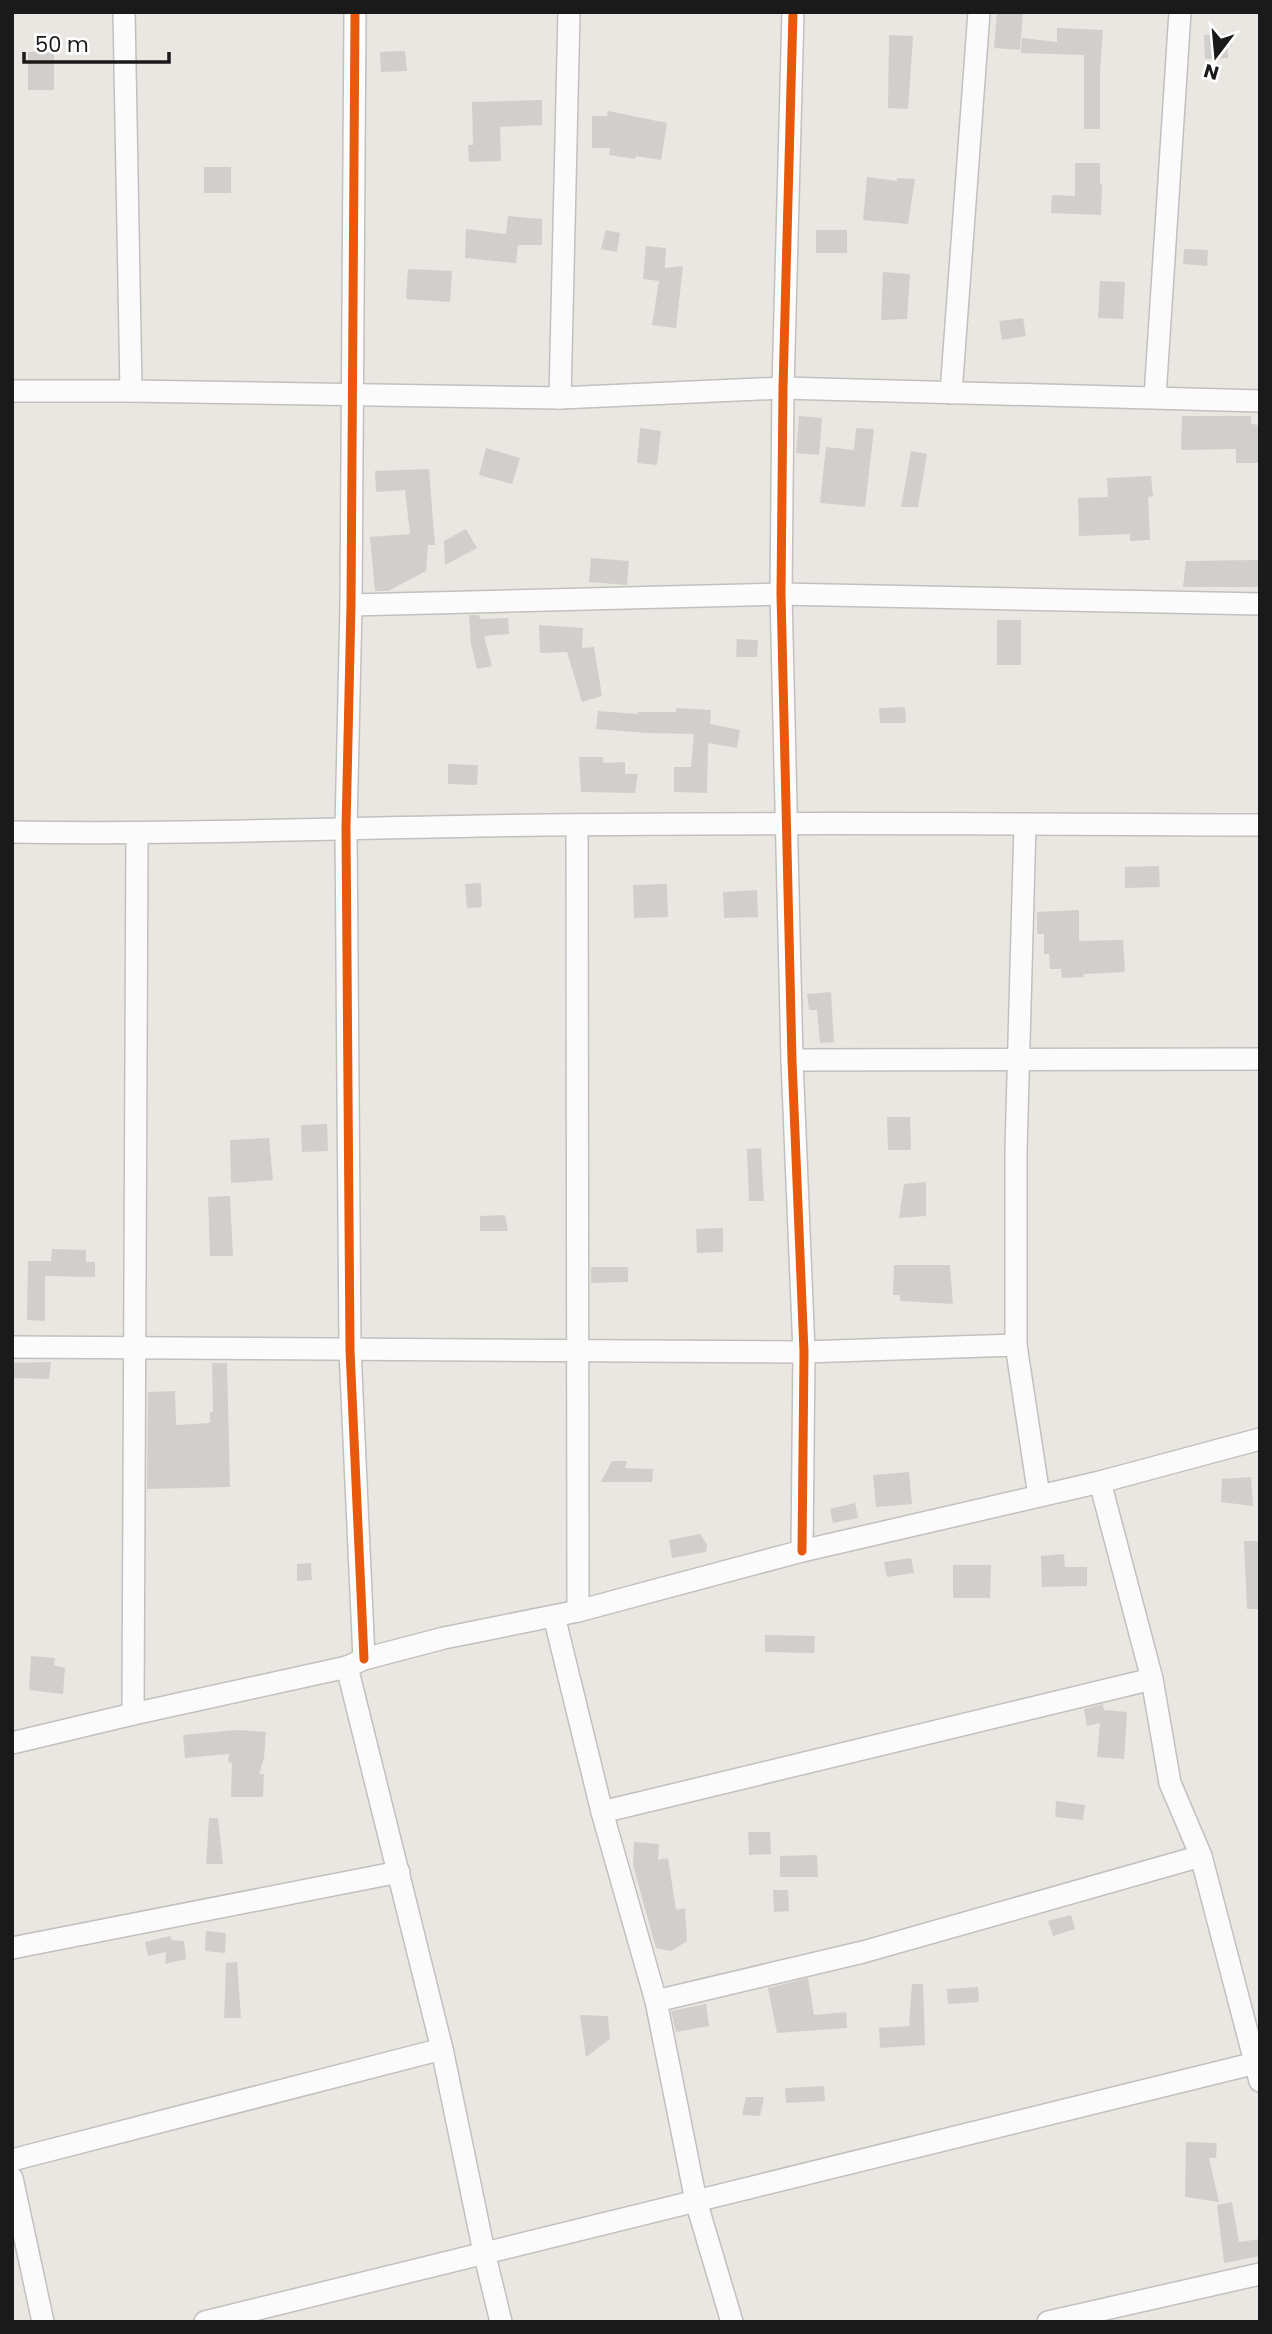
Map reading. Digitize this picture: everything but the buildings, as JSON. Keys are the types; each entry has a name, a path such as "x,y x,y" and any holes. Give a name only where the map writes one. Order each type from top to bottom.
{"street":[{"path":"124,12 131,391"},
{"path":"355,12 351,605 346,828 355,1663 399,1872 442,2049 501,2322"},
{"path":"560,398 569,12"},
{"path":"793,12 783,388 781,594 792,1060 804,1352 802,1551"},
{"path":"951,393 979,12"},
{"path":"1155,397 1180,12"},
{"path":"12,391 560,398 783,388 1260,401"},
{"path":"351,605 781,594 1260,604"},
{"path":"1025,824 1018,1060 1016,1345 1039,1496"},
{"path":"577,825 578,1611"},
{"path":"12,832 136,834 577,825 1260,825"},
{"path":"133,1714 136,834"},
{"path":"792,1060 1260,1059"},
{"path":"12,1347 804,1352 1016,1345"},
{"path":"12,1743 355,1663 444,1638 578,1611 802,1551 1100,1482 1260,1439"},
{"path":"205,2322 696,2201 1258,2069 1201,1856 1170,1783 1152,1679 1100,1482"},
{"path":"555,1616 602,1812 656,2001 696,2201 732,2322"},
{"path":"602,1812 1152,1679"},
{"path":"656,2001 863,1952 1201,1856"},
{"path":"12,1948 399,1872"},
{"path":"12,2160 442,2049"},
{"path":"12,2178 43,2322"},
{"path":"1048,2322 1260,2274"}],"cycle path":[{"path":"355,12 351,605 346,828 350,1350 364,1659"},
{"path":"793,12 783,388 781,594 792,1060 804,1352 802,1551"}]}
